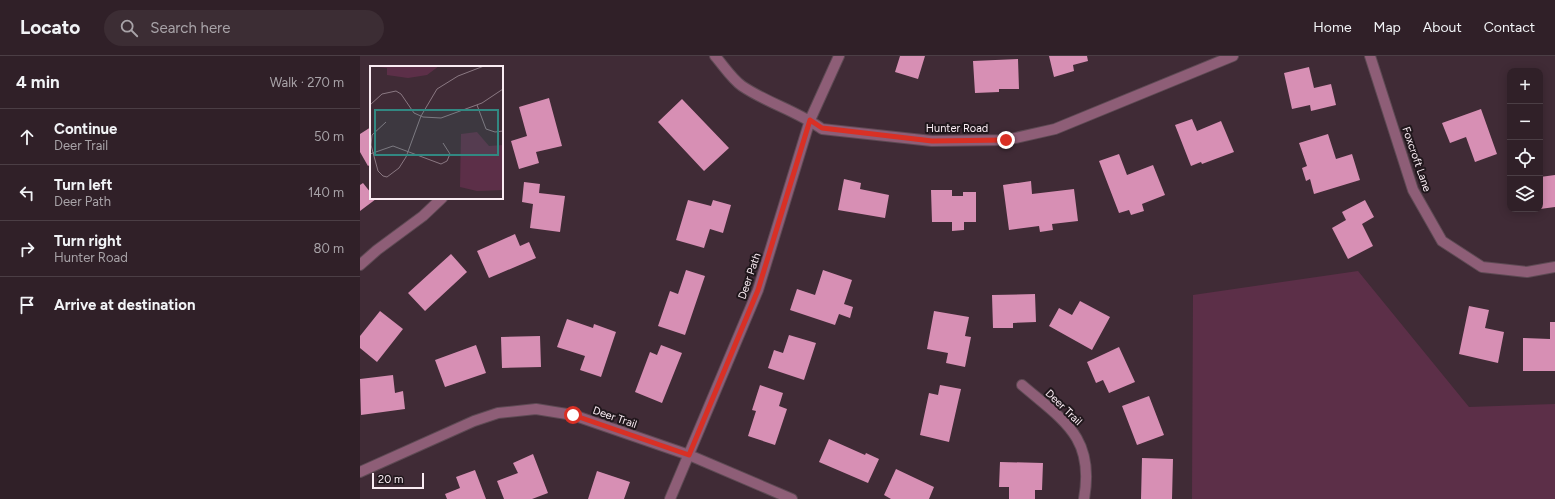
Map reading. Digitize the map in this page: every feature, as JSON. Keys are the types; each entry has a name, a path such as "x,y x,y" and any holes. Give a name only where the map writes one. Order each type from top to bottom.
{"street":[{"name":"Hunter Road","path":"715,56 741,85 776,106 810,120 822,128 932,141 1006,140 1055,129 1233,56"},
{"name":"Deer Path","path":"670,499 758,290 810,120 839,56"},
{"name":"Foxcroft Lane","path":"1370,56 1413,190 1442,241 1482,267 1527,272 1555,267"},
{"path":"360,265 377,250 423,216 441,199"},
{"name":"Deer Trail","path":"1022,385 1068,426 1080,443 1086,462 1087,486 1084,499"},
{"name":"Deer Trail","path":"360,472 474,421 498,413 536,409 573,415 689,455 792,499"}],"shaded area":[{"path":"1358,271 1469,407 1555,404 1555,499 1192,499 1193,295"}],"building":[{"path":"900,56 925,56 918,79 895,72"},
{"path":"1049,56 1087,56 1088,61 1073,65 1074,71 1054,77"},
{"path":"1018,59 1019,89 999,89 999,92 975,93 973,61"},
{"path":"1309,67 1314,88 1331,84 1336,105 1311,111 1310,105 1292,109 1284,73"},
{"path":"549,98 562,146 536,152 539,163 519,169 511,141 527,136 519,107"},
{"path":"682,99 729,148 704,171 658,122"},
{"path":"1481,109 1497,154 1475,162 1466,137 1450,143 1442,123"},
{"path":"1192,119 1197,131 1221,121 1234,152 1202,164 1201,162 1191,166 1175,125"},
{"path":"370,128 370,165 368,166 360,152 360,134"},
{"path":"1328,134 1336,159 1352,154 1360,180 1314,194 1310,179 1306,181 1302,168 1307,166 1299,143"},
{"path":"1119,154 1127,175 1153,165 1165,195 1142,204 1144,211 1131,215 1129,210 1119,213 1099,161"},
{"path":"1555,175 1555,207 1543,209 1543,177"},
{"path":"844,179 861,183 860,189 889,195 885,218 838,210"},
{"path":"1031,181 1032,194 1074,189 1078,221 1052,224 1053,230 1040,232 1039,226 1009,230 1003,185"},
{"path":"524,182 540,184 539,193 565,196 560,232 530,228 533,204 522,202"},
{"path":"363,183 370,192 370,199 376,199 360,211 360,185"},
{"path":"931,190 952,190 952,196 963,196 963,192 976,192 976,222 964,222 964,230 952,231 952,222 932,222"},
{"path":"688,200 711,206 713,200 731,205 723,233 710,229 704,248 676,240"},
{"path":"1365,200 1374,217 1362,224 1373,246 1348,259 1332,228 1346,220 1342,212"},
{"path":"515,234 520,246 529,242 536,258 489,278 477,251"},
{"path":"451,254 467,272 425,311 408,293"},
{"path":"686,270 705,276 685,335 658,326 670,291 678,294"},
{"path":"823,270 852,280 844,304 853,307 850,318 839,314 835,325 790,310 797,289 815,295"},
{"path":"1035,294 1036,322 1013,323 1013,328 993,328 992,295"},
{"path":"1080,301 1110,317 1092,350 1049,326 1059,308 1072,315"},
{"path":"1469,306 1489,310 1485,328 1504,332 1498,363 1459,354"},
{"path":"380,311 403,329 377,362 360,348 360,336"},
{"path":"934,311 969,317 965,336 971,337 965,367 946,363 948,353 927,349"},
{"path":"567,319 593,328 594,324 616,332 601,377 580,370 585,356 557,347"},
{"path":"1550,322 1555,322 1555,371 1523,371 1523,338 1550,339"},
{"path":"789,335 816,343 804,380 768,368 774,350 783,353"},
{"path":"540,336 541,367 502,368 501,337"},
{"path":"476,345 486,373 445,387 435,360"},
{"path":"661,345 682,353 662,403 635,392 650,352 657,355"},
{"path":"1119,347 1135,382 1109,393 1103,380 1096,383 1087,362"},
{"path":"393,375 395,393 403,391 405,409 361,415 360,379"},
{"path":"760,385 783,393 779,406 787,409 775,445 748,436 756,411 752,410"},
{"path":"940,385 961,389 949,442 920,435 929,393 938,395"},
{"path":"1149,396 1164,435 1137,445 1122,406"},
{"path":"829,439 865,455 866,453 879,459 868,483 819,462"},
{"path":"533,454 548,493 532,499 504,499 497,481 518,473 513,463"},
{"path":"1142,458 1173,459 1172,499 1141,499"},
{"path":"1000,462 1043,463 1042,490 1035,490 1035,499 1009,499 1009,487 999,487"},
{"path":"896,469 934,487 929,499 891,499 884,495"},
{"path":"475,470 486,499 447,499 445,494 460,488 456,477"},
{"path":"597,471 630,482 624,499 588,499"}],"route":[{"path":"573,415 689,455 758,290 810,120 822,128 932,141 1006,140"}]}
